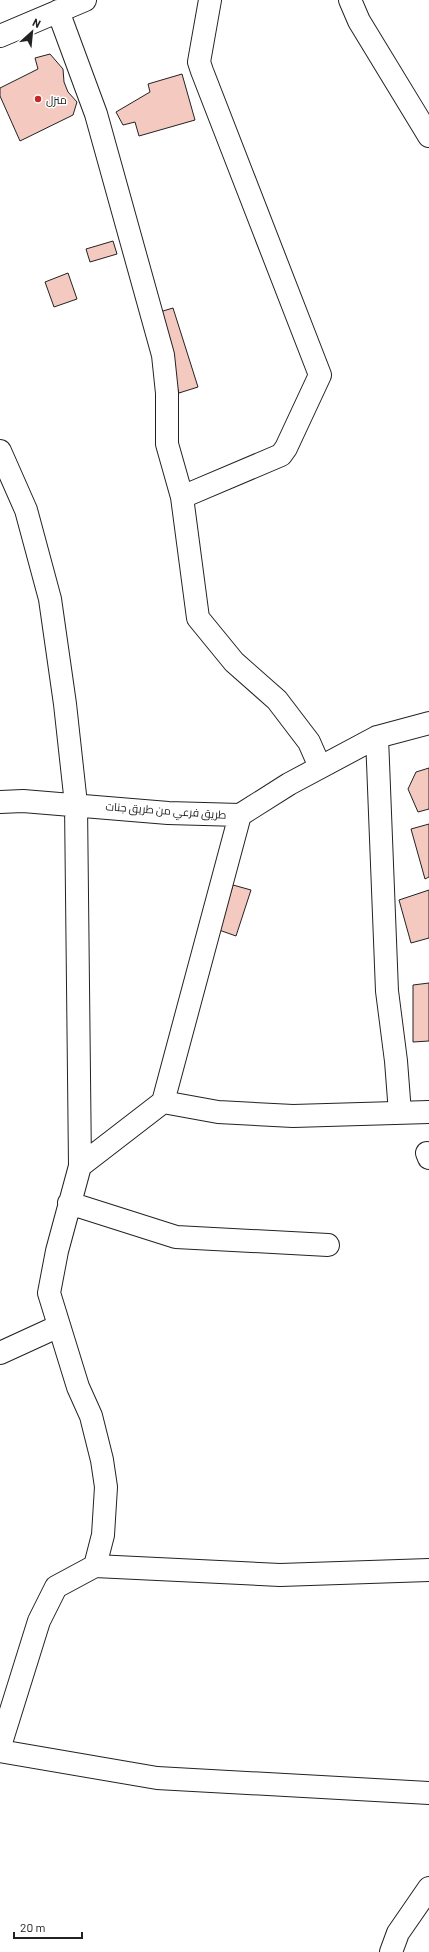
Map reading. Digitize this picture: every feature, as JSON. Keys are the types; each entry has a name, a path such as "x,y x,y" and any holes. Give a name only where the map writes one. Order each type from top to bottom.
{"street":[{"path":"0,36 85,0"},
{"path":"182,497 280,455 286,448 320,375 199,62 210,0"},
{"path":"350,0 359,21 429,136"},
{"path":"58,12 96,114 163,355 167,393 167,444 182,497 198,618 234,662 277,700 309,742 320,767"},
{"path":"0,451 26,510 50,599 65,704 76,804 80,1166 57,1251 49,1293 78,1387 91,1416 102,1460 106,1487 103,1534 95,1566"},
{"name":"طريق فرعي من طريق جنات","path":"0,802 22,801 168,812 240,815 289,784 377,737 429,723"},
{"path":"377,737 387,992 396,1061 400,1113"},
{"path":"80,1166 163,1102 240,815"},
{"path":"163,1102 218,1112 293,1116 429,1112"},
{"path":"69,1203 176,1237 328,1245"},
{"path":"0,1353 59,1326"},
{"path":"0,1746 39,1621 56,1587 95,1566 280,1575 429,1570"},
{"path":"0,1750 157,1778 429,1793"},
{"path":"391,1952 398,1934 429,1888"}],"building":[{"name":"منزل","path":"50,54 63,69 64,82 68,92 77,102 73,115 20,141 0,96 0,88 38,69 35,58"},
{"path":"182,74 195,120 139,136 135,122 123,125 116,112 150,92 148,84"},
{"path":"113,241 117,254 90,262 86,249"},
{"path":"68,273 77,299 54,307 45,282"},
{"path":"173,308 198,387 179,393 153,314"},
{"path":"429,768 429,809 418,812 408,789 416,772"},
{"path":"429,824 429,877 425,879 411,829"},
{"path":"233,885 251,890 236,936 219,930"},
{"path":"429,890 429,938 411,943 399,900"},
{"path":"429,983 429,1041 413,1042 413,985"}],"place":[{"name":"منزل","path":"38,99"}]}
